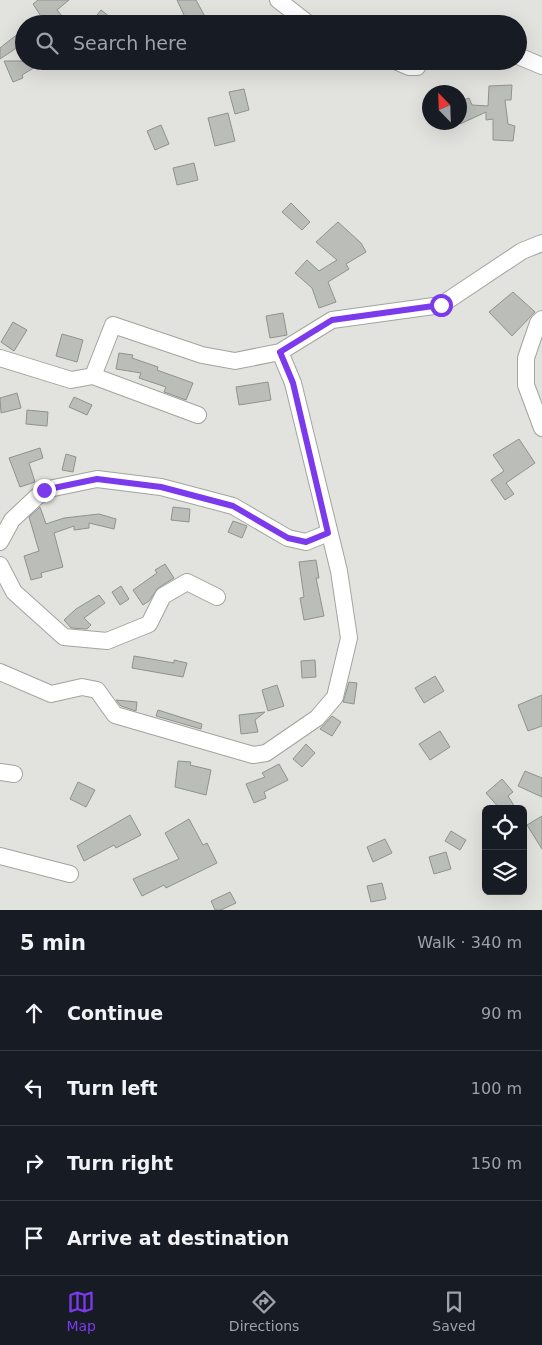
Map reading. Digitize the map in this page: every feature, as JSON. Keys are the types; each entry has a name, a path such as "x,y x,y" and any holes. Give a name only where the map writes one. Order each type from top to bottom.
{"street":[{"path":"278,0 297,15"},
{"path":"527,60 542,66"},
{"path":"93,376 113,325 202,356 235,361 280,352 332,320 441,305 522,251 542,243"},
{"path":"542,319 538,323 526,358 526,385 542,428"},
{"path":"0,672 51,694 82,687 97,690 115,715 253,755 266,753 317,718 335,697 349,638 339,571 328,533 293,383 280,352"},
{"path":"0,358 71,380 93,376 198,415"},
{"path":"0,542 12,520 44,490 97,479 161,487 233,506 288,538 306,542 328,533"},
{"path":"0,565 14,592 64,637 107,641 149,624 163,596 187,582 217,597"},
{"path":"0,856 70,874"}],"building":[{"path":"38,0 69,0 57,10 61,15 40,15 33,4"},
{"path":"177,0 196,0 204,15 184,15"},
{"path":"101,10 107,15 97,15"},
{"path":"15,36 15,49 0,59 0,48"},
{"path":"4,61 15,61 15,70 30,70 22,75 23,78 13,82"},
{"path":"512,85 511,100 505,100 508,124 515,126 513,141 493,140 493,119 486,120 486,112 467,121 467,99 469,98 472,105 488,106 489,86"},
{"path":"244,89 249,110 235,114 229,92"},
{"path":"228,113 235,141 215,146 208,118"},
{"path":"161,125 169,144 155,150 147,131"},
{"path":"194,163 198,180 177,185 173,168"},
{"path":"291,203 310,222 302,230 282,212"},
{"path":"338,222 361,243 366,252 346,264 349,269 328,282 336,302 319,308 312,288 295,273 307,260 319,271 337,260 316,242"},
{"path":"513,292 535,312 512,336 489,312"},
{"path":"283,313 287,335 270,338 266,316"},
{"path":"13,322 27,330 14,351 1,342"},
{"path":"62,334 83,340 77,362 56,356"},
{"path":"119,353 133,355 132,358 158,367 157,370 193,383 186,400 164,392 166,387 139,378 141,373 116,369"},
{"path":"268,382 271,400 239,405 236,387"},
{"path":"17,393 21,408 1,413 0,398"},
{"path":"74,397 92,405 87,415 69,407"},
{"path":"27,410 48,412 47,426 26,424"},
{"path":"519,439 535,463 506,483 514,494 505,500 491,480 504,471 493,455"},
{"path":"40,448 43,458 29,463 35,482 20,487 9,458"},
{"path":"66,454 76,457 73,472 62,470"},
{"path":"40,507 46,524 64,518 99,514 116,519 114,529 89,523 89,528 74,530 74,526 54,533 63,567 41,573 42,577 31,580 24,556 39,551 29,517"},
{"path":"173,507 190,509 189,522 171,520"},
{"path":"233,521 247,526 242,538 228,532"},
{"path":"316,560 319,578 316,578 324,616 304,620 300,598 304,597 299,562"},
{"path":"165,564 174,578 158,588 149,601 143,605 133,590 157,573 155,570"},
{"path":"121,586 129,599 120,605 112,592"},
{"path":"99,595 105,603 84,618 91,625 87,629 71,628 64,620 76,609"},
{"path":"134,656 174,663 174,660 187,663 183,677 132,668"},
{"path":"315,660 316,677 302,678 301,661"},
{"path":"435,676 444,691 424,703 415,688"},
{"path":"349,682 357,683 354,704 343,702"},
{"path":"277,685 284,706 268,711 262,690"},
{"path":"542,695 542,726 528,731 518,705"},
{"path":"116,700 137,702 136,711 121,706"},
{"path":"158,710 202,724 201,729 156,716"},
{"path":"265,712 255,720 258,732 241,734 239,715"},
{"path":"332,716 341,722 332,736 320,729"},
{"path":"440,731 450,747 430,760 419,744"},
{"path":"306,744 315,753 302,767 293,759"},
{"path":"178,761 191,762 190,765 211,770 206,795 175,787"},
{"path":"279,764 288,780 264,792 266,798 254,803 246,784 265,777 262,773"},
{"path":"525,771 542,778 542,797 518,786"},
{"path":"502,779 513,792 508,796 514,805 496,805 486,793"},
{"path":"78,782 95,790 86,807 70,799"},
{"path":"130,815 141,835 116,848 114,845 84,861 77,846"},
{"path":"542,816 542,849 527,825"},
{"path":"189,819 203,845 207,843 217,863 166,888 164,885 142,896 133,879 179,859 165,833"},
{"path":"451,831 466,840 460,850 445,841"},
{"path":"385,839 392,853 373,862 367,847"},
{"path":"446,852 451,869 434,874 429,857"},
{"path":"382,883 386,899 371,902 367,886"},
{"path":"230,892 236,903 221,910 215,910 211,901"}],"route":[{"path":"44,490 97,479 161,487 233,506 288,538 306,542 328,533 293,383 280,352 332,320 441,305"}]}
